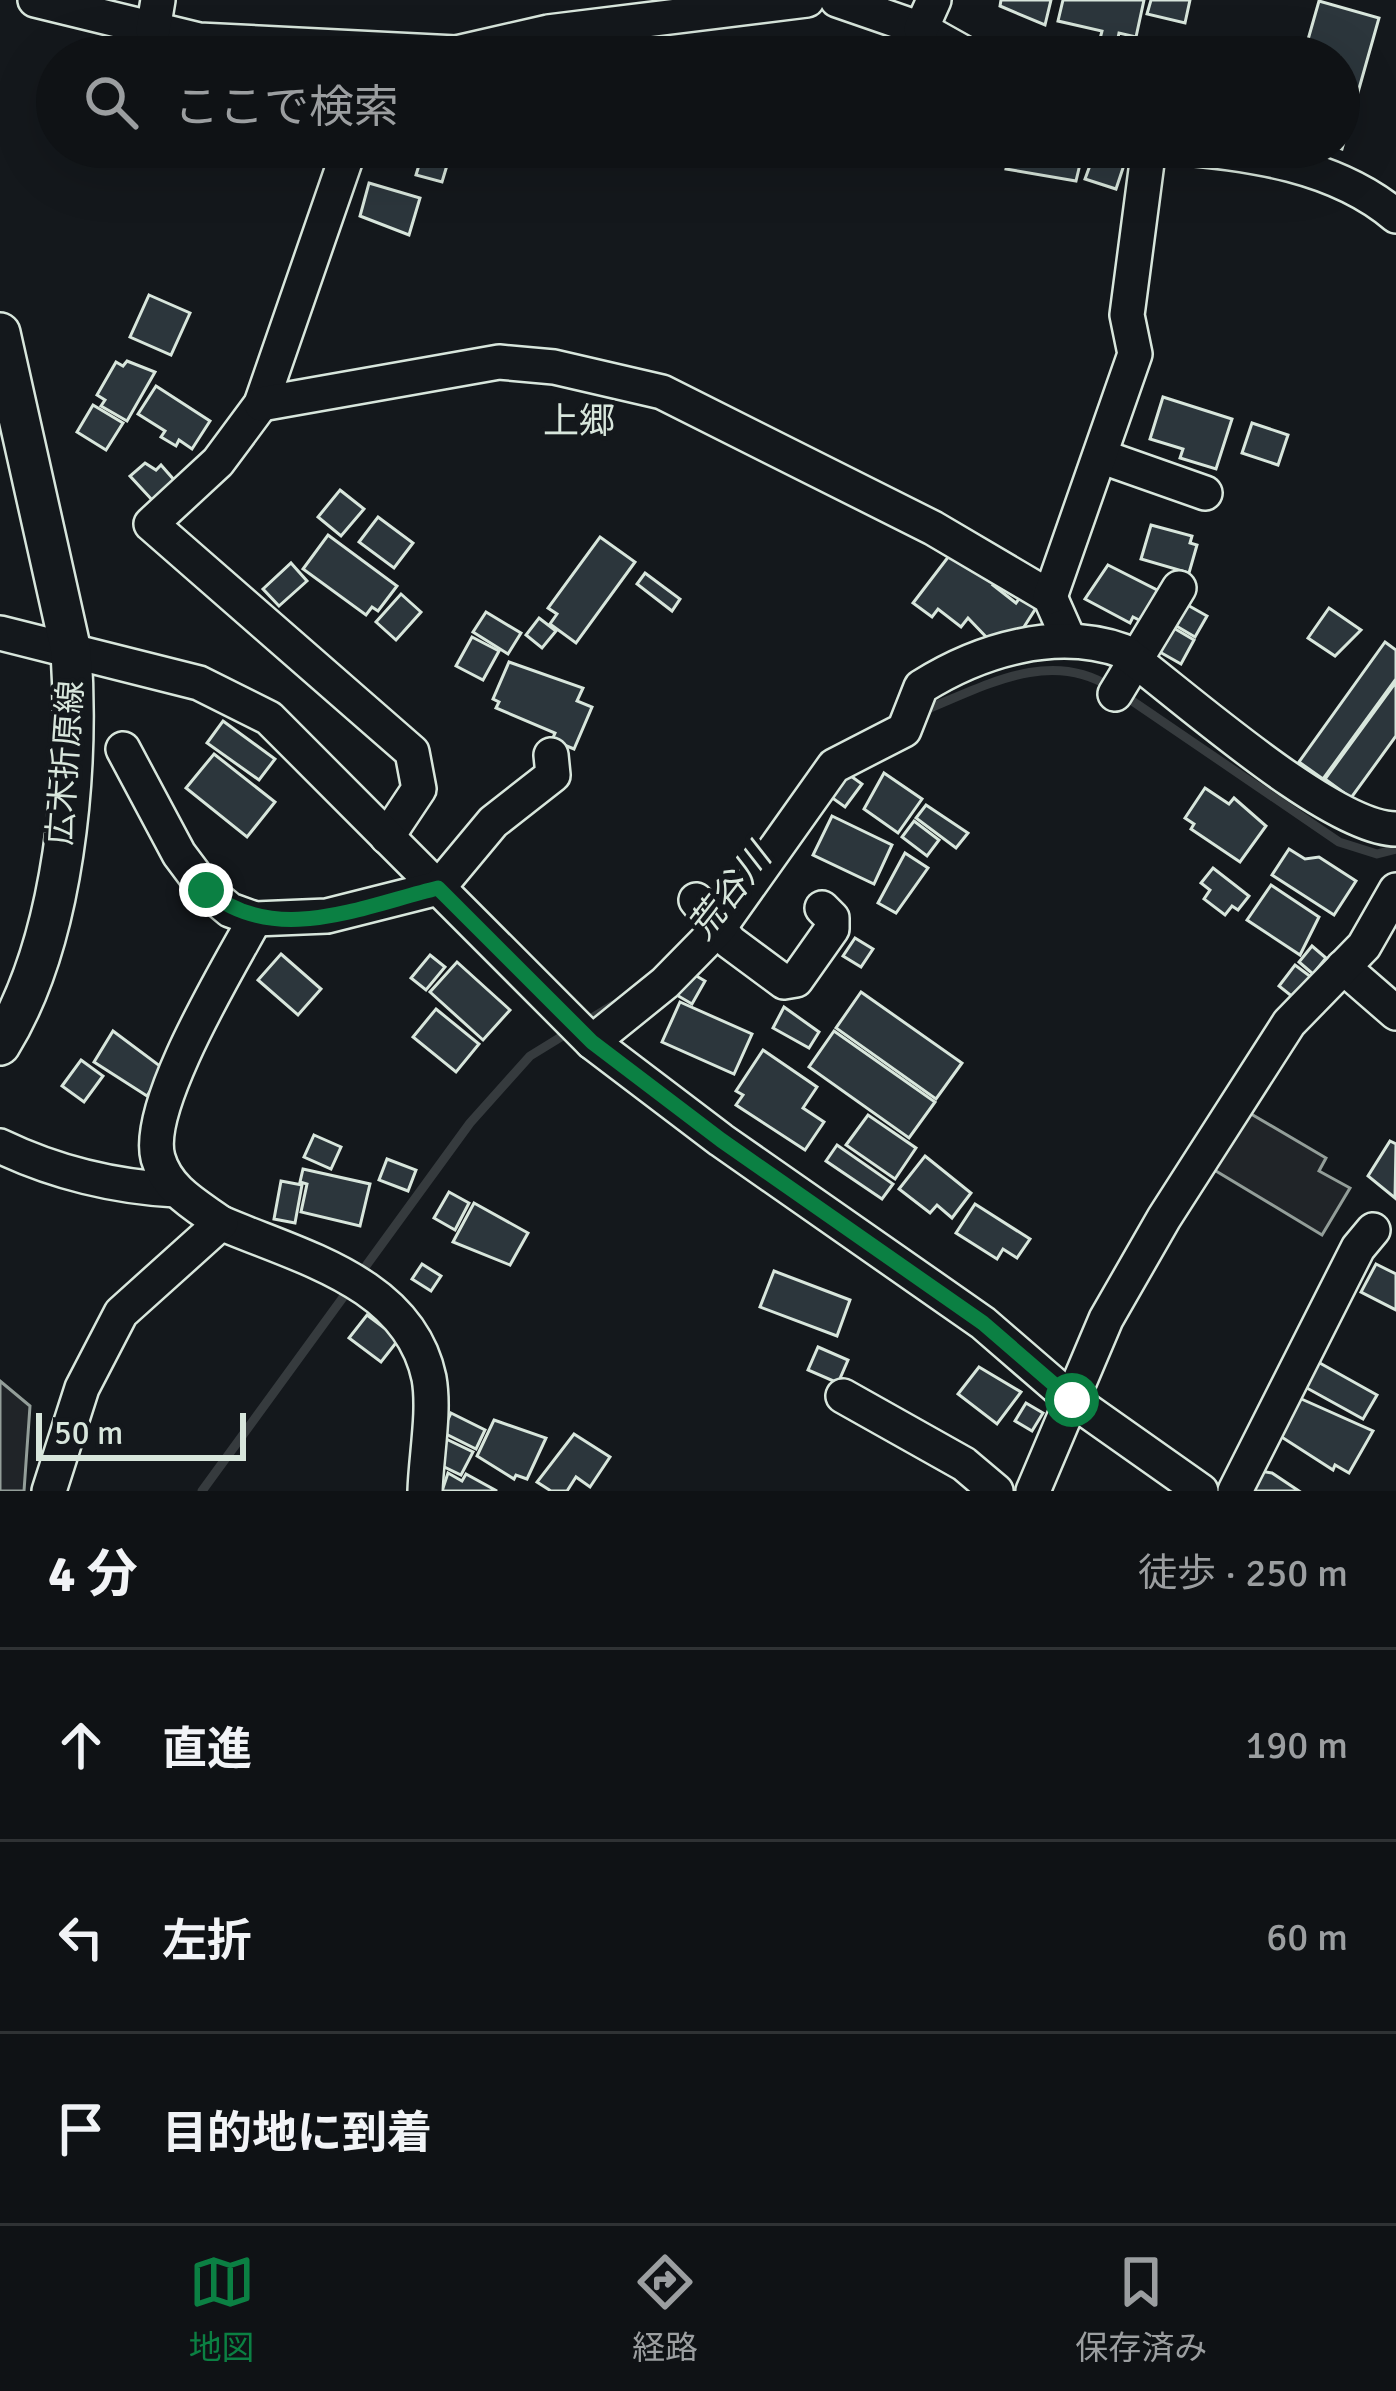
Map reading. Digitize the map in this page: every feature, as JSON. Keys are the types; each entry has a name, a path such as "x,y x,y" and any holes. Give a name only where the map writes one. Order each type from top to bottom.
{"main road":[{"name":"広木折原線","path":"0,333 71,651 72,750 59,866 43,950 0,1045"}],"street":[{"path":"35,0 156,15 229,36"},
{"path":"530,36 807,0"},
{"path":"837,0 928,15 950,36"},
{"path":"343,168 260,404 218,462 152,524 412,752 418,789 386,837"},
{"path":"1050,597 1135,354 1127,315 1146,168"},
{"path":"1296,168 1358,191 1396,216"},
{"path":"260,404 499,362 623,382 710,413 934,528 1050,597 1069,640"},
{"path":"1100,456 1205,494"},
{"path":"1115,694 1179,588"},
{"path":"0,633 153,670 234,697 288,736 592,1042 721,1140 983,1323 1072,1400 1201,1491"},
{"path":"592,1042 665,983 719,928 834,766 904,730 921,687 1014,647 1096,641 1138,662 1328,803 1376,829 1396,829"},
{"path":"123,749 179,854 206,890 230,910 255,920 327,916 438,888 494,822 553,775 551,755"},
{"path":"1033,1491 1106,1319 1198,1163 1289,1023 1364,946 1396,890"},
{"path":"696,900 719,928 784,982 796,980 832,929 832,918 822,908"},
{"path":"255,920 186,1048 160,1125 158,1155 176,1190 221,1223 380,1296 416,1338 430,1382 425,1491"},
{"path":"1343,968 1396,1013"},
{"path":"0,1146 27,1159 131,1188 176,1190"},
{"path":"49,1491 82,1388 121,1313 221,1223"},
{"path":"1234,1491 1358,1248 1373,1230"},
{"path":"843,1396 964,1464 996,1491"}],"shaded area":[{"path":"1246,1111 1326,1158 1319,1171 1350,1188 1322,1235 1211,1168"},
{"path":"0,1381 30,1406 24,1491 0,1491"}],"building":[{"path":"1001,0 1051,0 1045,25 1000,6"},
{"path":"1063,0 1144,0 1136,36 1101,36 1102,31 1058,21"},
{"path":"1151,0 1190,0 1185,23 1147,14"},
{"path":"1319,1 1379,18 1360,85 1360,36 1309,36"},
{"path":"418,168 446,168 442,182 416,175"},
{"path":"1006,168 1079,168 1076,181"},
{"path":"1089,168 1123,168 1116,189 1085,179"},
{"path":"369,183 420,198 409,235 360,216"},
{"path":"149,295 190,313 171,355 130,337"},
{"path":"127,361 155,372 127,421 101,406 105,400 97,395 116,362 123,366"},
{"path":"156,386 210,421 192,449 179,440 176,446 161,437 165,431 138,414"},
{"path":"1163,397 1232,419 1216,469 1180,458 1183,449 1150,439"},
{"path":"93,405 123,423 106,450 77,432"},
{"path":"1252,423 1288,435 1278,465 1242,453"},
{"path":"145,463 156,470 161,465 175,481 153,501 130,476"},
{"path":"340,490 364,509 341,536 318,517"},
{"path":"378,517 413,543 394,568 359,542"},
{"path":"1151,525 1192,536 1190,543 1197,545 1189,573 1141,559"},
{"path":"328,535 397,586 378,611 372,607 366,615 303,569"},
{"path":"600,537 635,562 576,643 550,624 557,614 548,608"},
{"path":"952,552 998,580 993,585 1016,603 1021,596 1036,608 1022,630 991,642 968,618 961,627 938,609 932,617 913,603"},
{"path":"291,563 307,581 279,606 263,589"},
{"path":"1108,565 1161,592 1145,623 1133,617 1130,623 1085,599"},
{"path":"645,573 680,599 672,611 637,584"},
{"path":"401,594 421,612 396,640 376,622"},
{"path":"1184,603 1207,616 1195,637 1173,624"},
{"path":"1329,608 1361,630 1335,656 1308,638"},
{"path":"486,612 521,633 508,654 473,632"},
{"path":"539,618 556,631 542,648 526,635"},
{"path":"1172,627 1194,640 1181,664 1158,651"},
{"path":"472,637 499,651 483,680 456,666"},
{"path":"1385,642 1396,650 1396,679 1323,779 1299,762"},
{"path":"509,662 583,688 577,701 592,707 574,749 552,740 555,733 496,708 499,702 493,699"},
{"path":"1396,682 1396,736 1351,798 1325,779"},
{"path":"223,721 275,759 259,780 207,743"},
{"path":"214,754 275,802 247,837 186,788"},
{"path":"841,769 862,784 845,807 824,792"},
{"path":"884,773 922,799 898,833 864,809"},
{"path":"1205,788 1229,804 1234,798 1266,826 1240,862 1191,829 1194,824 1185,818"},
{"path":"926,805 968,833 956,848 916,818"},
{"path":"832,816 892,845 874,884 813,855"},
{"path":"914,821 939,840 927,856 902,837"},
{"path":"1289,849 1305,859 1319,857 1356,881 1334,915 1272,875"},
{"path":"905,853 928,868 896,913 878,903"},
{"path":"1213,868 1249,896 1238,910 1232,906 1225,915 1204,899 1210,890 1201,883"},
{"path":"1271,885 1319,917 1300,955 1247,920"},
{"path":"855,938 873,949 861,967 843,956"},
{"path":"1312,946 1326,958 1313,974 1299,962"},
{"path":"281,954 321,989 298,1015 258,980"},
{"path":"430,955 445,967 426,990 411,978"},
{"path":"457,962 510,1010 483,1040 430,992"},
{"path":"1295,965 1311,977 1294,998 1279,986"},
{"path":"688,971 705,981 692,1004 675,994"},
{"path":"861,992 962,1063 936,1099 836,1028"},
{"path":"680,1002 752,1034 734,1074 662,1042"},
{"path":"784,1007 819,1032 809,1048 773,1028"},
{"path":"436,1009 479,1044 456,1072 413,1037"},
{"path":"113,1031 164,1069 147,1096 94,1062"},
{"path":"834,1031 935,1102 909,1138 809,1067"},
{"path":"763,1050 817,1087 803,1108 824,1122 805,1150 736,1105 743,1095 736,1091"},
{"path":"81,1060 103,1076 84,1102 62,1086"},
{"path":"868,1115 916,1148 895,1179 846,1145"},
{"path":"314,1135 341,1147 331,1169 304,1157"},
{"path":"1390,1141 1396,1144 1395,1198 1368,1176"},
{"path":"837,1145 893,1184 882,1199 826,1161"},
{"path":"925,1156 971,1193 952,1218 937,1205 930,1213 899,1189"},
{"path":"387,1159 416,1170 408,1191 379,1180"},
{"path":"303,1169 370,1184 360,1226 301,1212 307,1184 300,1182"},
{"path":"281,1181 302,1185 295,1223 274,1219"},
{"path":"449,1192 469,1203 455,1230 434,1218"},
{"path":"474,1203 528,1233 510,1265 453,1242"},
{"path":"975,1204 1030,1239 1017,1258 1003,1249 997,1259 956,1233"},
{"path":"422,1264 441,1276 431,1291 412,1279"},
{"path":"1376,1264 1396,1274 1396,1310 1361,1292"},
{"path":"774,1271 850,1300 837,1336 760,1307"},
{"path":"367,1315 399,1339 381,1362 349,1338"},
{"path":"818,1347 848,1360 838,1383 808,1370"},
{"path":"1318,1362 1377,1395 1363,1419 1305,1387"},
{"path":"979,1367 1021,1392 997,1424 958,1394"},
{"path":"1297,1397 1373,1431 1349,1473 1335,1465 1333,1470 1280,1436"},
{"path":"1026,1403 1043,1413 1032,1431 1015,1421"},
{"path":"451,1413 485,1430 476,1449 442,1432"},
{"path":"494,1420 546,1438 527,1479 516,1475 514,1479 477,1456"},
{"path":"574,1434 610,1457 590,1487 576,1477 567,1491 551,1491 537,1482"},
{"path":"444,1438 473,1452 461,1475 432,1461"},
{"path":"1260,1471 1272,1473 1299,1491 1247,1491"},
{"path":"448,1473 462,1481 466,1474 497,1491 442,1491"}],"waterway":[{"name":"荒谷川","path":"923,711 992,683 1040,671 1087,676 1110,687"},
{"name":"荒谷川","path":"1125,696 1339,842 1377,854 1396,849"},
{"name":"荒谷川","path":"202,1491 470,1123 530,1056 613,1005"}],"district":[{"name":"上郷","path":"579,421"}],"route":[{"path":"206,890 230,910 255,920 288,921 438,888 592,1042 721,1140 801,1191 983,1323 1072,1400"}]}
